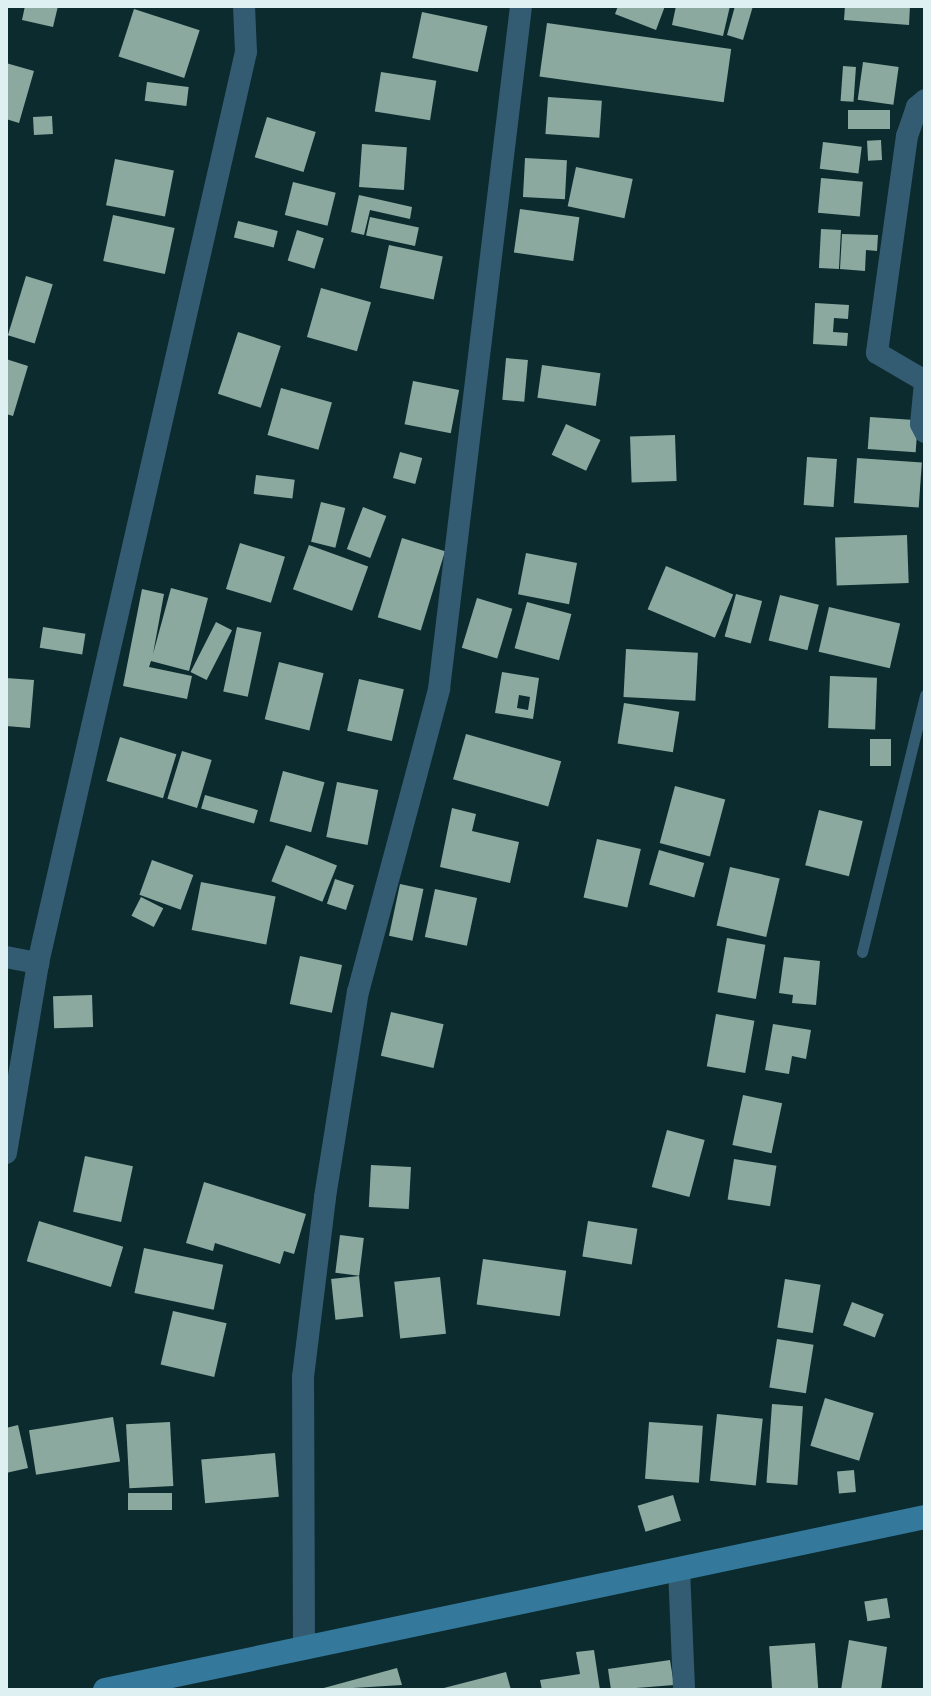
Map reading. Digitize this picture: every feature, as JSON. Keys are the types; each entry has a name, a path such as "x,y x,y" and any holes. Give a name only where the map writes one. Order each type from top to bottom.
{"main road":[{"path":"115,1689 925,1517"}],"street":[{"path":"6,1153 38,963 246,52 244,6"},
{"path":"304,1648 303,1377 325,1197 358,992 439,689 521,6"},
{"path":"925,100 917,107 907,136 877,353 925,382 921,424 925,432"},
{"path":"6,957 38,963"},
{"path":"679,1569 684,1690"}],"lane":[{"path":"862,952 925,695"}],"building":[{"path":"25,6 58,6 53,27 22,20"},
{"path":"618,6 665,6 656,30 615,14"},
{"path":"676,6 730,6 723,36 672,25"},
{"path":"735,6 753,6 743,40 727,35"},
{"path":"845,6 910,6 909,25 844,20"},
{"path":"134,9 200,30 184,78 119,57"},
{"path":"422,12 488,26 478,72 412,58"},
{"path":"547,23 731,49 724,102 539,76"},
{"path":"863,62 899,67 893,105 858,100"},
{"path":"6,63 34,71 19,123 6,119"},
{"path":"843,66 856,67 854,102 841,101"},
{"path":"381,72 436,81 430,120 375,112"},
{"path":"147,82 189,87 186,106 145,101"},
{"path":"548,97 602,101 599,138 545,134"},
{"path":"848,110 890,110 890,129 848,129"},
{"path":"52,116 53,134 34,135 33,117"},
{"path":"267,117 316,132 303,172 255,157"},
{"path":"881,140 882,160 868,161 867,141"},
{"path":"823,142 862,147 858,174 820,169"},
{"path":"362,144 407,147 404,190 359,187"},
{"path":"525,158 567,160 565,199 523,197"},
{"path":"115,159 174,170 165,217 106,205"},
{"path":"576,167 633,179 624,218 568,206"},
{"path":"821,178 863,182 860,217 818,213"},
{"path":"293,182 336,193 327,226 285,215"},
{"path":"359,195 412,207 410,219 370,210 364,235 351,232"},
{"path":"520,209 579,217 573,261 514,253"},
{"path":"113,215 175,228 165,274 103,261"},
{"path":"370,217 419,227 415,246 366,236"},
{"path":"238,221 278,231 274,247 234,237"},
{"path":"821,229 841,230 839,269 819,268"},
{"path":"297,230 324,238 314,269 288,261"},
{"path":"842,234 878,235 877,251 866,250 865,271 840,269"},
{"path":"389,245 443,256 434,299 380,288"},
{"path":"26,276 53,284 35,343 8,335"},
{"path":"321,288 371,302 357,351 307,337"},
{"path":"815,303 849,305 848,319 834,318 833,332 848,333 847,346 813,344"},
{"path":"238,332 281,346 261,408 218,394"},
{"path":"506,358 528,360 524,402 502,400"},
{"path":"6,359 28,366 13,416 6,414"},
{"path":"542,365 600,373 596,406 537,398"},
{"path":"413,381 459,390 451,433 405,424"},
{"path":"281,388 332,403 318,450 267,435"},
{"path":"870,417 918,420 916,452 868,449"},
{"path":"566,424 600,440 586,471 552,455"},
{"path":"675,435 677,481 632,483 630,437"},
{"path":"400,452 422,458 415,484 393,478"},
{"path":"807,457 837,459 834,507 804,505"},
{"path":"857,458 922,463 919,507 854,503"},
{"path":"256,475 295,480 292,499 254,494"},
{"path":"321,502 345,508 335,548 311,542"},
{"path":"363,507 386,516 370,558 347,549"},
{"path":"907,535 909,583 837,585 835,538"},
{"path":"402,538 445,551 421,631 378,617"},
{"path":"240,543 285,557 271,603 226,589"},
{"path":"309,545 368,567 352,611 293,589"},
{"path":"526,553 577,563 569,604 518,594"},
{"path":"666,566 733,595 715,638 648,609"},
{"path":"171,588 208,598 189,671 151,661 149,667 192,676 187,699 123,686 142,589 164,594 153,654"},
{"path":"736,594 762,601 751,643 725,637"},
{"path":"780,595 819,605 807,650 769,641"},
{"path":"477,598 512,609 497,659 462,648"},
{"path":"527,602 571,614 559,660 515,648"},
{"path":"829,607 900,623 890,668 819,652"},
{"path":"216,622 232,630 207,680 191,672"},
{"path":"43,627 85,634 82,654 40,648"},
{"path":"237,627 261,632 248,697 223,692"},
{"path":"626,649 698,653 695,701 623,697"},
{"path":"279,662 324,673 309,730 265,719"},
{"path":"502,672 539,678 533,719 495,713","holes":["519,695 530,697 528,710 517,708"]},
{"path":"830,676 877,678 875,730 828,728"},
{"path":"6,678 34,680 30,728 6,726"},
{"path":"359,679 404,689 392,741 347,731"},
{"path":"624,703 679,712 673,752 618,743"},
{"path":"466,734 561,761 548,806 453,779"},
{"path":"120,737 176,754 163,798 107,781"},
{"path":"870,739 891,739 891,766 870,766"},
{"path":"182,751 212,760 197,808 167,799"},
{"path":"283,771 325,782 311,832 270,821"},
{"path":"337,782 378,790 368,845 326,837"},
{"path":"675,786 725,799 710,856 660,843"},
{"path":"205,795 258,810 254,824 201,808"},
{"path":"452,808 476,814 472,831 519,842 510,883 440,867"},
{"path":"819,810 863,821 849,876 805,865"},
{"path":"597,839 641,849 627,908 584,897"},
{"path":"286,845 337,866 322,902 271,881"},
{"path":"659,850 704,863 694,898 649,885"},
{"path":"152,860 193,875 181,910 139,895"},
{"path":"730,867 780,878 766,937 717,925"},
{"path":"335,879 354,885 346,910 327,904"},
{"path":"201,882 276,897 266,945 192,930"},
{"path":"400,884 423,889 412,941 389,936"},
{"path":"435,889 477,898 467,946 425,937"},
{"path":"141,897 163,908 154,927 131,916"},
{"path":"727,938 765,945 756,999 717,992"},
{"path":"300,956 342,965 332,1013 290,1004"},
{"path":"784,957 820,961 816,1005 792,1003 793,995 779,993"},
{"path":"92,995 93,1027 54,1028 53,996"},
{"path":"391,1012 444,1024 433,1068 381,1056"},
{"path":"716,1014 754,1021 745,1073 707,1066"},
{"path":"773,1024 811,1030 806,1059 792,1056 789,1074 765,1070"},
{"path":"743,1095 782,1103 772,1153 732,1145"},
{"path":"667,1130 705,1140 689,1197 652,1187"},
{"path":"85,1156 133,1166 121,1222 73,1212"},
{"path":"734,1159 776,1166 770,1206 728,1199"},
{"path":"371,1165 411,1167 409,1209 369,1207"},
{"path":"204,1182 306,1214 294,1254 284,1251 280,1264 215,1243 213,1251 186,1243"},
{"path":"39,1221 123,1247 111,1287 27,1261"},
{"path":"588,1221 637,1229 632,1264 582,1257"},
{"path":"340,1235 364,1238 359,1276 335,1273"},
{"path":"144,1248 223,1265 214,1310 134,1293"},
{"path":"483,1259 566,1271 560,1316 477,1305"},
{"path":"359,1276 363,1317 335,1320 331,1279"},
{"path":"440,1277 446,1334 400,1338 394,1282"},
{"path":"785,1279 821,1285 813,1333 777,1327"},
{"path":"852,1302 884,1314 875,1338 843,1325"},
{"path":"173,1311 227,1323 214,1377 161,1365"},
{"path":"777,1339 814,1345 806,1393 769,1387"},
{"path":"825,1398 874,1413 859,1461 810,1446"},
{"path":"772,1404 803,1406 797,1485 766,1483"},
{"path":"717,1414 763,1419 756,1485 710,1481"},
{"path":"113,1417 120,1461 36,1475 29,1430"},
{"path":"170,1422 173,1486 129,1488 126,1424"},
{"path":"649,1422 703,1426 699,1483 645,1479"},
{"path":"18,1425 28,1468 6,1473 6,1428"},
{"path":"275,1453 279,1497 205,1503 201,1459"},
{"path":"854,1470 856,1492 839,1493 837,1471"},
{"path":"128,1493 172,1493 172,1510 128,1510"},
{"path":"673,1495 681,1521 646,1532 638,1506"},
{"path":"887,1598 890,1618 867,1621 864,1602"},
{"path":"849,1640 887,1647 881,1690 841,1690"},
{"path":"815,1643 818,1690 772,1690 769,1646"},
{"path":"594,1650 600,1690 542,1690 540,1680 580,1674 576,1652"},
{"path":"670,1660 674,1685 611,1690 608,1669"},
{"path":"397,1668 402,1685 320,1690 320,1689"},
{"path":"506,1672 511,1690 440,1690 440,1689"}]}
